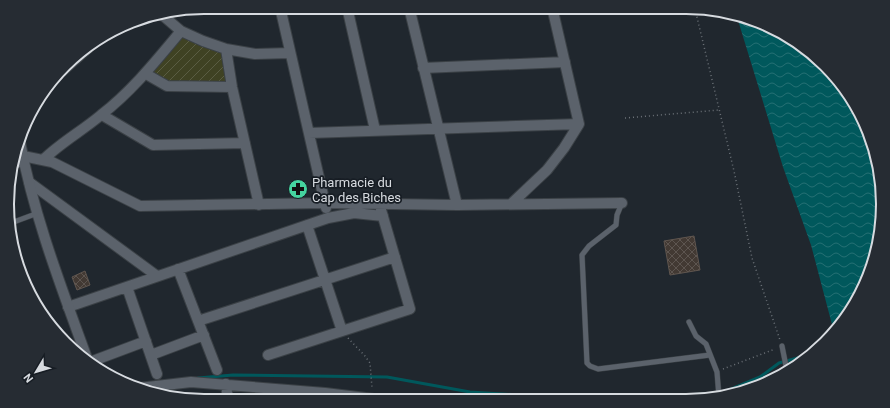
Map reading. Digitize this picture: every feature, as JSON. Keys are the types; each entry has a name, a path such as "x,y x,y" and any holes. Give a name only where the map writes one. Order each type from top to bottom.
{"street":[{"path":"282,14 328,218"},
{"path":"349,14 375,130"},
{"path":"410,14 457,205"},
{"path":"511,204 547,170 564,148 579,124 554,14"},
{"path":"166,18 181,31 226,49 255,54 290,53"},
{"path":"42,160 102,115 146,74 181,31"},
{"path":"226,49 232,87 259,205"},
{"path":"423,68 565,62"},
{"path":"146,74 167,86 232,87"},
{"path":"102,115 153,145 245,143"},
{"path":"308,132 579,124"},
{"path":"21,151 38,213 68,307 86,353"},
{"path":"23,160 42,160 52,162 140,206 324,203 457,205 622,203"},
{"path":"29,182 157,276"},
{"path":"268,355 410,309 379,204"},
{"path":"68,307 328,218 354,213 383,216"},
{"path":"307,225 342,331"},
{"path":"198,321 395,257"},
{"path":"178,269 217,370"},
{"path":"127,287 157,374"},
{"path":"151,355 204,335"},
{"path":"94,359 146,341"},
{"path":"160,389 191,382 226,384 305,394"},
{"path":"226,384 227,394"},
{"path":"272,389 273,394"}],"lane":[{"path":"19,163 23,160"},
{"path":"622,203 617,215 616,224 589,246 582,255 586,363 598,369 710,355"},
{"path":"15,222 38,213"},
{"path":"690,322 696,336 706,344 717,372 718,391"},
{"path":"782,346 786,366"}],"path":[{"path":"696,14 752,258 782,346 717,372"},
{"path":"625,118 719,110"},
{"path":"342,331 370,363 372,383"}],"green space":[{"path":"182,33 227,51 231,83 167,84 147,74"}],"water":[{"path":"738,21 759,28 792,46 811,61 829,79 851,109 862,131 870,155 876,192 876,216 870,253 862,277 851,299 832,325 811,245 783,167"}],"building":[{"path":"694,236 700,270 670,275 664,241"},
{"path":"85,271 90,285 77,290 72,277"}],"waterway":[{"path":"733,388 760,377 779,363 798,358"},
{"path":"198,378 233,375 387,377 470,392 503,394"}],"place":[{"name":"Pharmacie du Cap des Biches","path":"298,189"}]}
